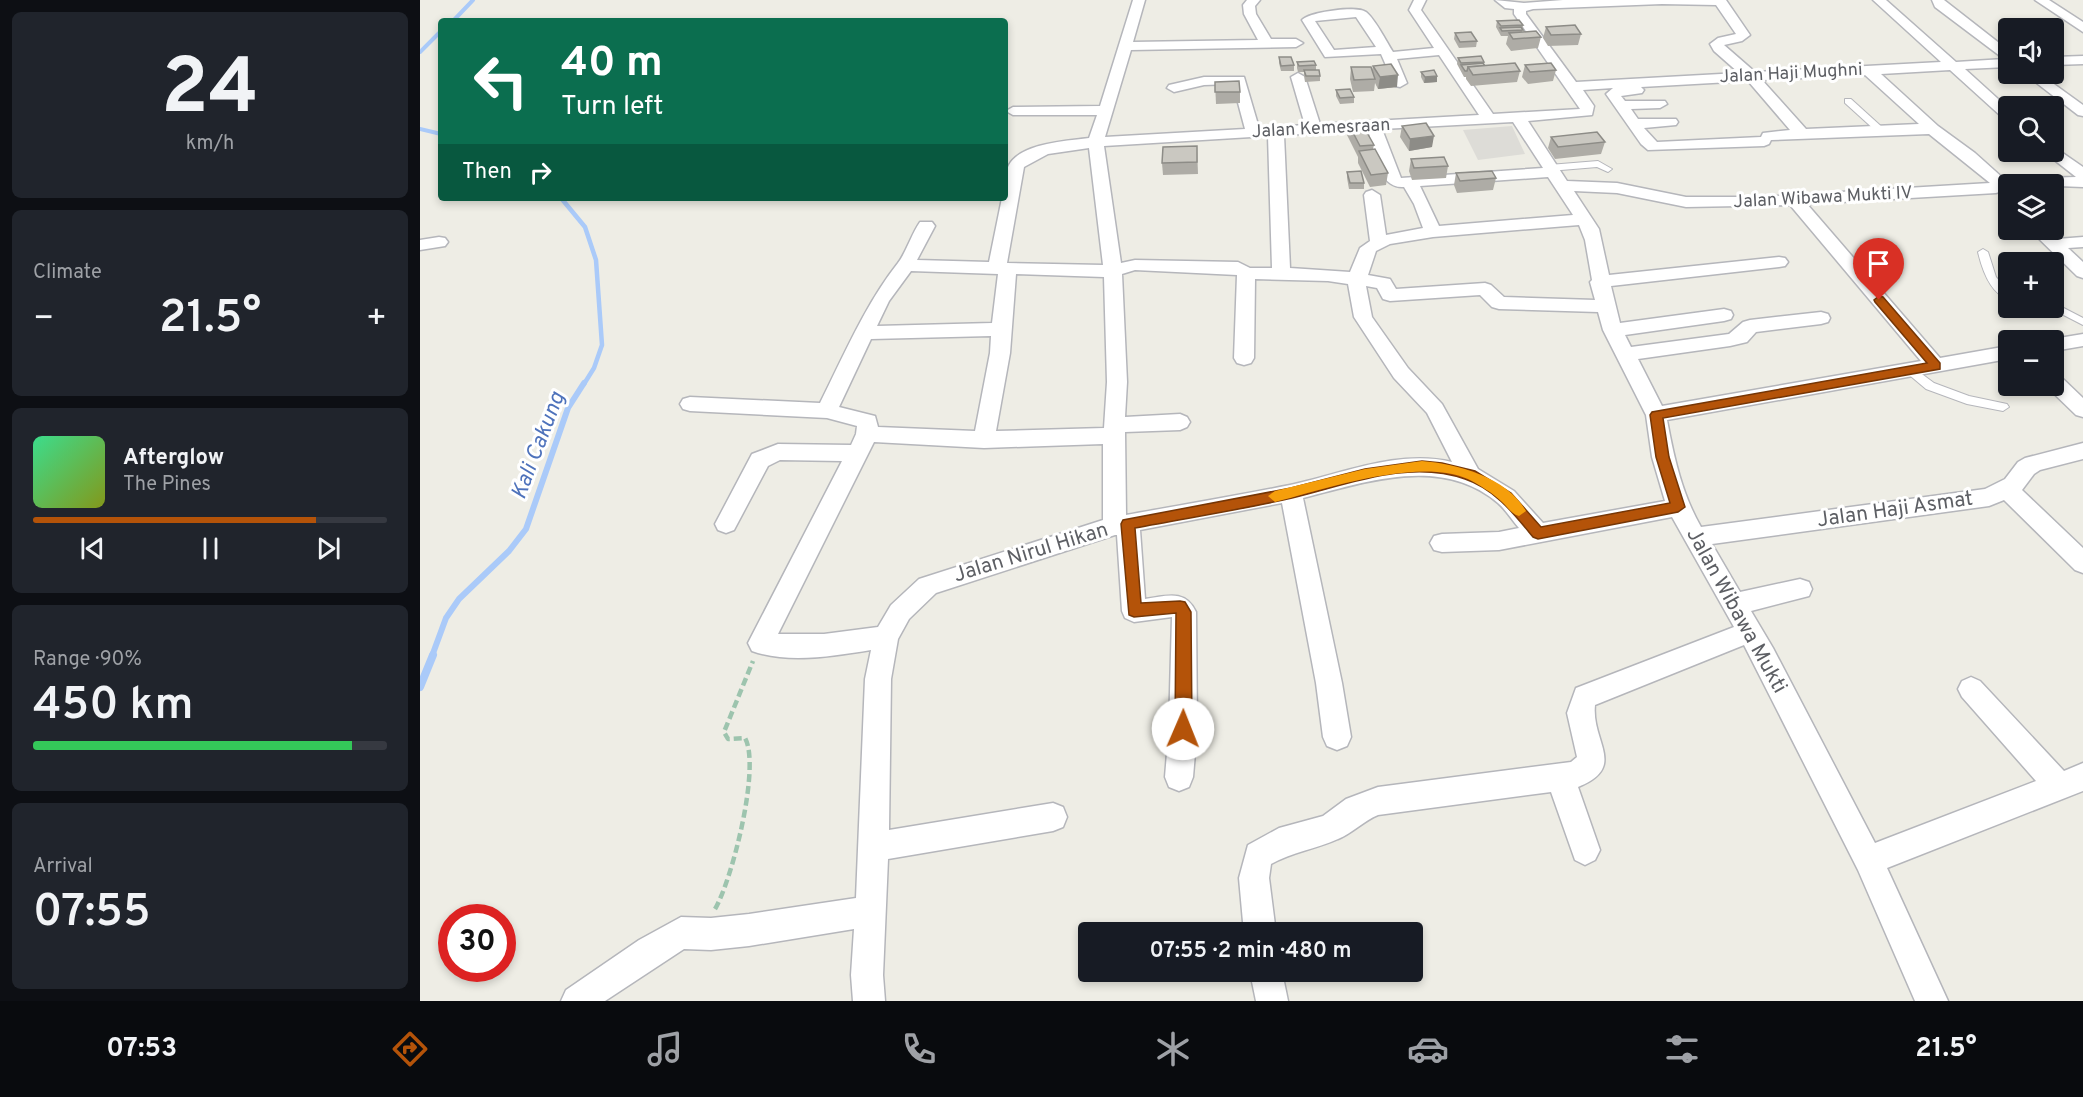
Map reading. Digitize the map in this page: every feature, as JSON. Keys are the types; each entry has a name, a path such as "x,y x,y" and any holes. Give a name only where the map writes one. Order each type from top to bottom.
{"street":[{"path":"1139,0 1096,142 1113,271 1117,381 1114,431 1121,525 1134,610 1172,606 1180,607 1184,612 1183,729 1179,777"},
{"path":"1254,0 1249,5 1250,14 1267,44"},
{"path":"1419,0 1416,10 1490,120"},
{"path":"1501,0 1509,5 1525,7 1662,0 1720,0 1743,35 1717,44 1751,76 1802,134"},
{"path":"1879,0 1998,106"},
{"path":"1938,0 1939,4 1998,48"},
{"path":"2041,0 2083,28"},
{"path":"1525,7 1520,9 1520,14 1579,85 1617,100 1660,104"},
{"path":"1400,83 1387,53 1358,13 1314,17 1308,20 1330,54 1387,53 1443,51"},
{"path":"1126,46 1296,43"},
{"path":"2064,61 2083,60"},
{"name":"Jalan Haji Mughni","path":"1579,85 1998,64"},
{"path":"1868,70 1934,129 1969,156 1998,186"},
{"path":"1298,77 1314,130"},
{"path":"1174,88 1215,79 1239,80 1252,132"},
{"path":"2045,84 2083,112"},
{"name":"Jalan Kemesraan","path":"1003,268 1016,166 1022,159 1043,151 1096,142 1519,119 1587,112 1579,85"},
{"path":"1617,100 1622,91 1659,88"},
{"path":"1617,100 1649,145 1658,148 1802,134 1934,129"},
{"path":"1013,111 1106,110"},
{"name":"Jalan Wibawa Mukti","path":"1519,119 1584,219 1594,240 1599,282 1605,306 1613,330 1656,415 1663,457 1678,507 1735,604 1868,860 1914,966 1932,1001"},
{"path":"1634,124 1671,122"},
{"path":"1374,127 1392,179 1404,182 1414,193 1422,204 1433,232"},
{"path":"1276,132 1278,257 1282,275"},
{"path":"2064,160 2083,175"},
{"name":"Jalan Wibawa Mukti IV","path":"1404,182 1554,175 1686,202 1795,201 1998,186"},
{"name":"Jalan Wibawa Mukti IV","path":"2064,183 2083,182"},
{"path":"1372,195 1379,242"},
{"path":"1795,201 1936,366"},
{"path":"1470,475 1435,409 1401,373 1363,317 1357,278 1369,248 1379,242 1433,232 1584,219"},
{"path":"827,411 880,301 897,274 906,266 926,226"},
{"path":"2049,240 2083,272"},
{"path":"420,245 439,242"},
{"path":"2053,244 2083,242"},
{"path":"1599,282 1779,262"},
{"path":"906,266 1113,271 1134,265 1238,268 1246,273 1357,278 1384,283 1390,295 1485,289 1499,303 1605,306"},
{"path":"984,440 1000,353 1003,268"},
{"path":"1244,358 1246,273"},
{"path":"1613,330 1724,315"},
{"path":"1626,354 1730,340 1740,337 1750,326 1821,318"},
{"path":"865,333 1000,329"},
{"path":"2064,343 2083,340"},
{"path":"1656,415 1998,355"},
{"path":"2064,392 2083,410"},
{"path":"690,404 827,411 868,421 861,443 761,643 808,647 886,637"},
{"path":"726,524 760,460 766,455 778,452 861,443 926,439 984,440 1114,431 1180,422"},
{"name":"Jalan Haji Asmat","path":"1694,537 1989,497 2007,489 2020,478 2026,468 2083,451"},
{"name":"Jalan Nirul Hikan","path":"869,1001 867,975 874,847 878,679 886,637 900,612 928,586 1121,525 1291,493 1397,468 1442,468 1470,475 1506,497 1538,533"},
{"path":"2007,489 2083,563"},
{"path":"1291,493 1329,683 1337,737"},
{"path":"1442,543 1499,541 1678,507"},
{"path":"1735,604 1800,589"},
{"path":"1259,922 1254,878 1258,855 1279,843 1326,830 1341,823 1356,809 1378,801 1575,775 1591,765 1592,755 1579,712 1579,704 1585,697 1750,632"},
{"path":"1868,860 2071,782 1971,689"},
{"path":"1560,777 1584,850"},
{"path":"874,847 1053,817"},
{"path":"577,1001 650,951 681,933 748,930 870,911"},
{"path":"1268,982 1272,1001"}],"lane":[{"path":"1848,101 1880,130"},
{"path":"1554,175 1598,164 1608,169"},
{"path":"1983,252 1987,273 1998,287"},
{"path":"2064,312 2083,322"},
{"path":"1911,370 1930,386 1968,400 2003,407"}],"path":[{"path":"712,912 722,900 730,877 751,764 749,745 745,738 728,739 724,732 761,643"}],"shaded area":[{"path":"1512,126 1525,154 1478,160 1463,130"}],"building":[{"path":"1519,20 1523,25 1501,26 1497,21"},
{"path":"1575,25 1581,34 1551,35 1546,27"},
{"path":"1521,27 1523,30 1502,31 1500,28"},
{"path":"1536,31 1541,37 1513,39 1509,33"},
{"path":"1471,32 1477,41 1460,42 1455,33"},
{"path":"1481,56 1484,62 1461,63 1458,58"},
{"path":"1279,57 1291,57 1294,65 1281,66"},
{"path":"1314,61 1316,65 1299,66 1297,62"},
{"path":"1483,63 1485,66 1468,67 1467,71 1461,65"},
{"path":"1515,63 1520,71 1473,75 1468,67"},
{"path":"1551,63 1556,70 1530,72 1525,65"},
{"path":"1391,64 1398,75 1380,77 1373,66"},
{"path":"1351,67 1371,67 1375,79 1354,80"},
{"path":"1304,70 1319,70 1320,76 1306,76"},
{"path":"1434,70 1437,76 1425,77 1421,72"},
{"path":"1239,81 1240,92 1215,92 1215,82"},
{"path":"1350,89 1354,97 1340,98 1336,90"},
{"path":"1361,122 1374,145 1360,146 1348,123"},
{"path":"1426,123 1434,136 1410,139 1402,126"},
{"path":"1597,132 1605,142 1558,147 1551,137"},
{"path":"1197,146 1197,162 1162,163 1163,147"},
{"path":"1375,149 1388,173 1371,175 1359,151"},
{"path":"1444,157 1448,166 1414,168 1411,159"},
{"path":"1361,171 1364,183 1350,183 1347,172"},
{"path":"1492,171 1496,178 1460,181 1456,173"}],"waterway":[{"name":"Kali Cakung","path":"456,18 473,0"},
{"name":"Kali Cakung","path":"420,52 438,34"},
{"name":"Kali Cakung","path":"420,129 438,133"},
{"name":"Kali Cakung","path":"563,201 585,227 596,260 602,345 594,368 584,384"},
{"name":"Kali Cakung","path":"432,656 446,618 459,599 509,551 526,529 568,408 584,383"},
{"name":"Kali Cakung","path":"420,687 433,655"}],"slow traffic":[{"path":"1275,496 1365,474 1422,466 1459,471 1470,475 1494,488 1519,511"}],"route":[{"path":"1183,729 1184,612 1180,607 1172,606 1137,612 1134,610 1128,524 1291,493 1365,474 1422,466 1459,471 1494,488 1506,497 1538,533 1678,507 1663,457 1656,415 1936,366 1879,300"}]}
